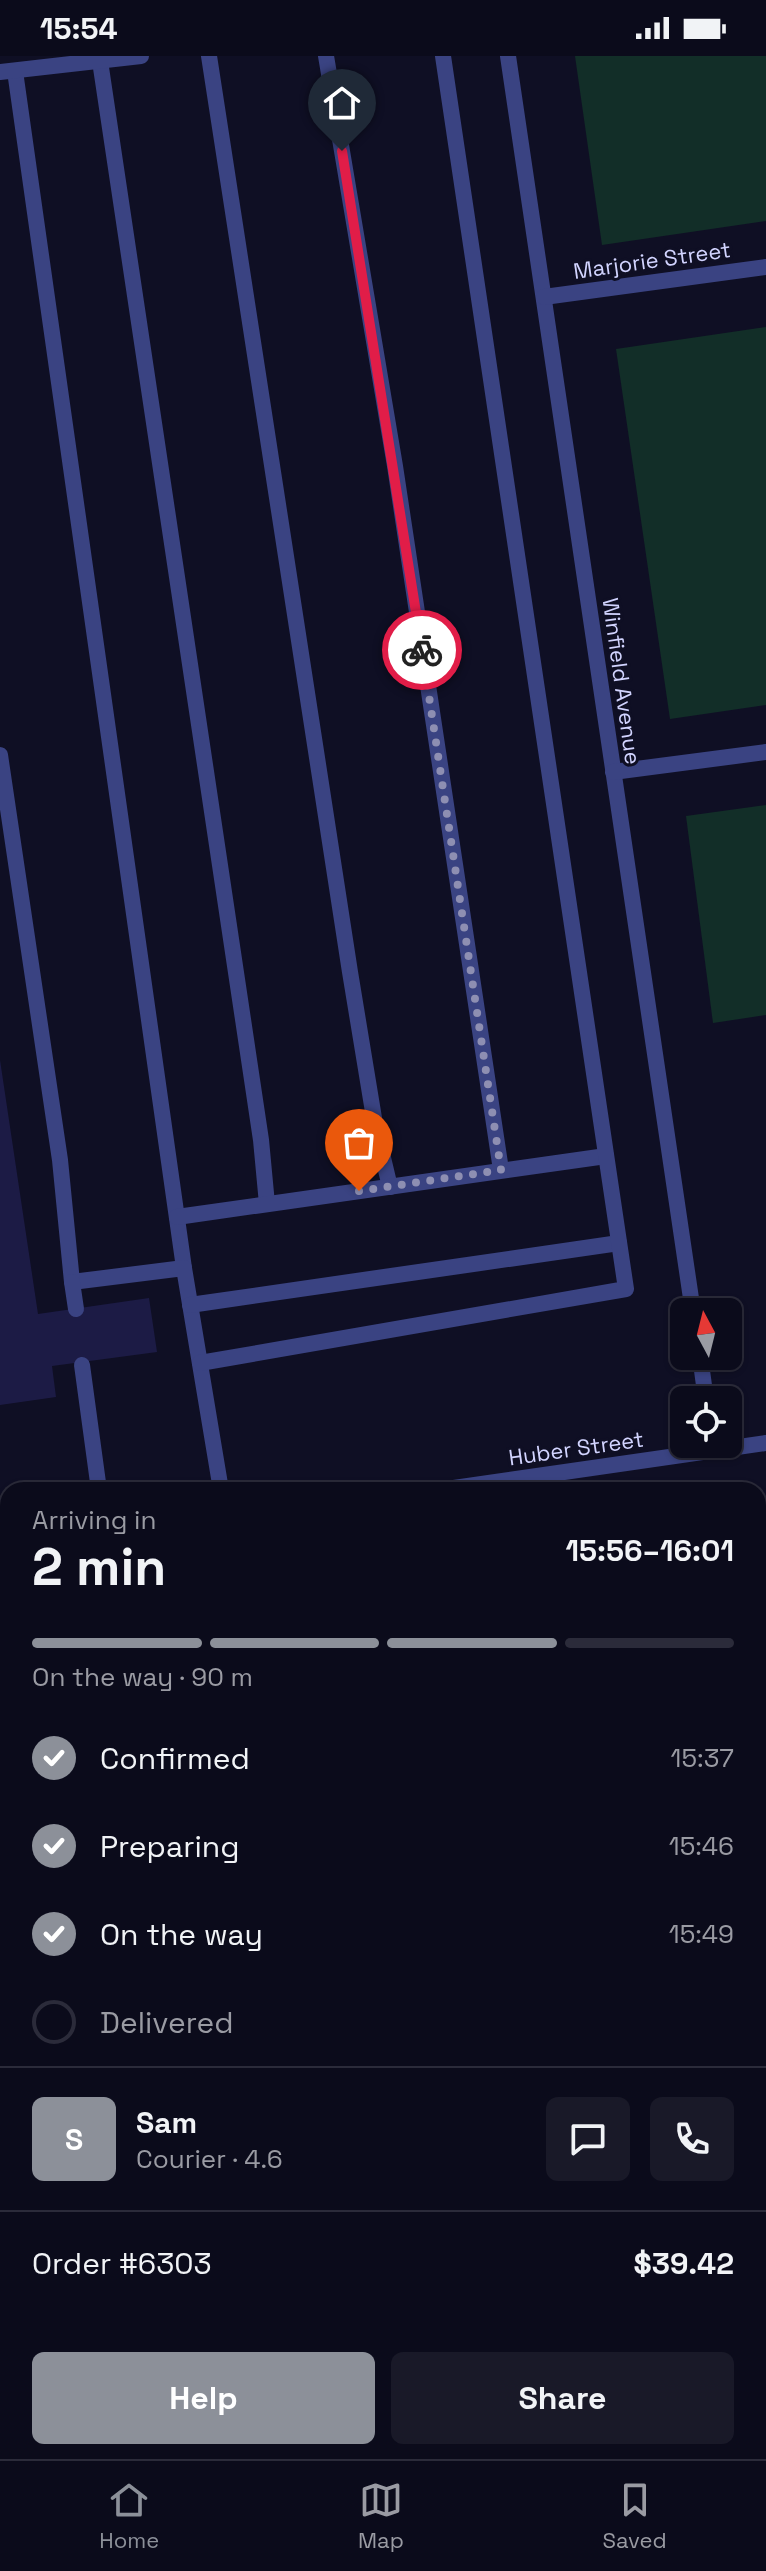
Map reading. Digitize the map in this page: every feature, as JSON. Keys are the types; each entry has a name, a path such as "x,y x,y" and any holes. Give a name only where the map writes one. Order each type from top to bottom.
{"street":[{"path":"141,56 8,72 184,1268 220,1482"},
{"path":"209,56 350,972 390,1187"},
{"path":"326,56 395,466 501,1170"},
{"path":"200,1363 626,1289 443,56"},
{"name":"Winfield Avenue","path":"508,56 691,1298"},
{"path":"100,61 261,1140 267,1204"},
{"name":"Marjorie Street","path":"544,297 766,267"},
{"path":"613,772 766,752"},
{"path":"0,755 60,1160 76,1309"},
{"path":"177,1217 606,1156"},
{"path":"190,1305 619,1243"},
{"path":"72,1282 184,1268"},
{"path":"82,1365 98,1482"},
{"name":"Huber Street","path":"742,1445 766,1443"},
{"name":"Huber Street","path":"491,1482 670,1454"}],"green space":[{"path":"575,56 766,56 766,221 602,245"},
{"path":"766,327 766,705 670,719 616,349"},
{"path":"766,805 766,1015 713,1023 686,816"}],"building":[{"path":"0,1060 38,1314 149,1298 157,1352 52,1366 56,1397 0,1405"}],"way so far":[{"path":"359,1191 501,1170 422,650"}],"route":[{"path":"342,151 395,466 422,650"}]}
